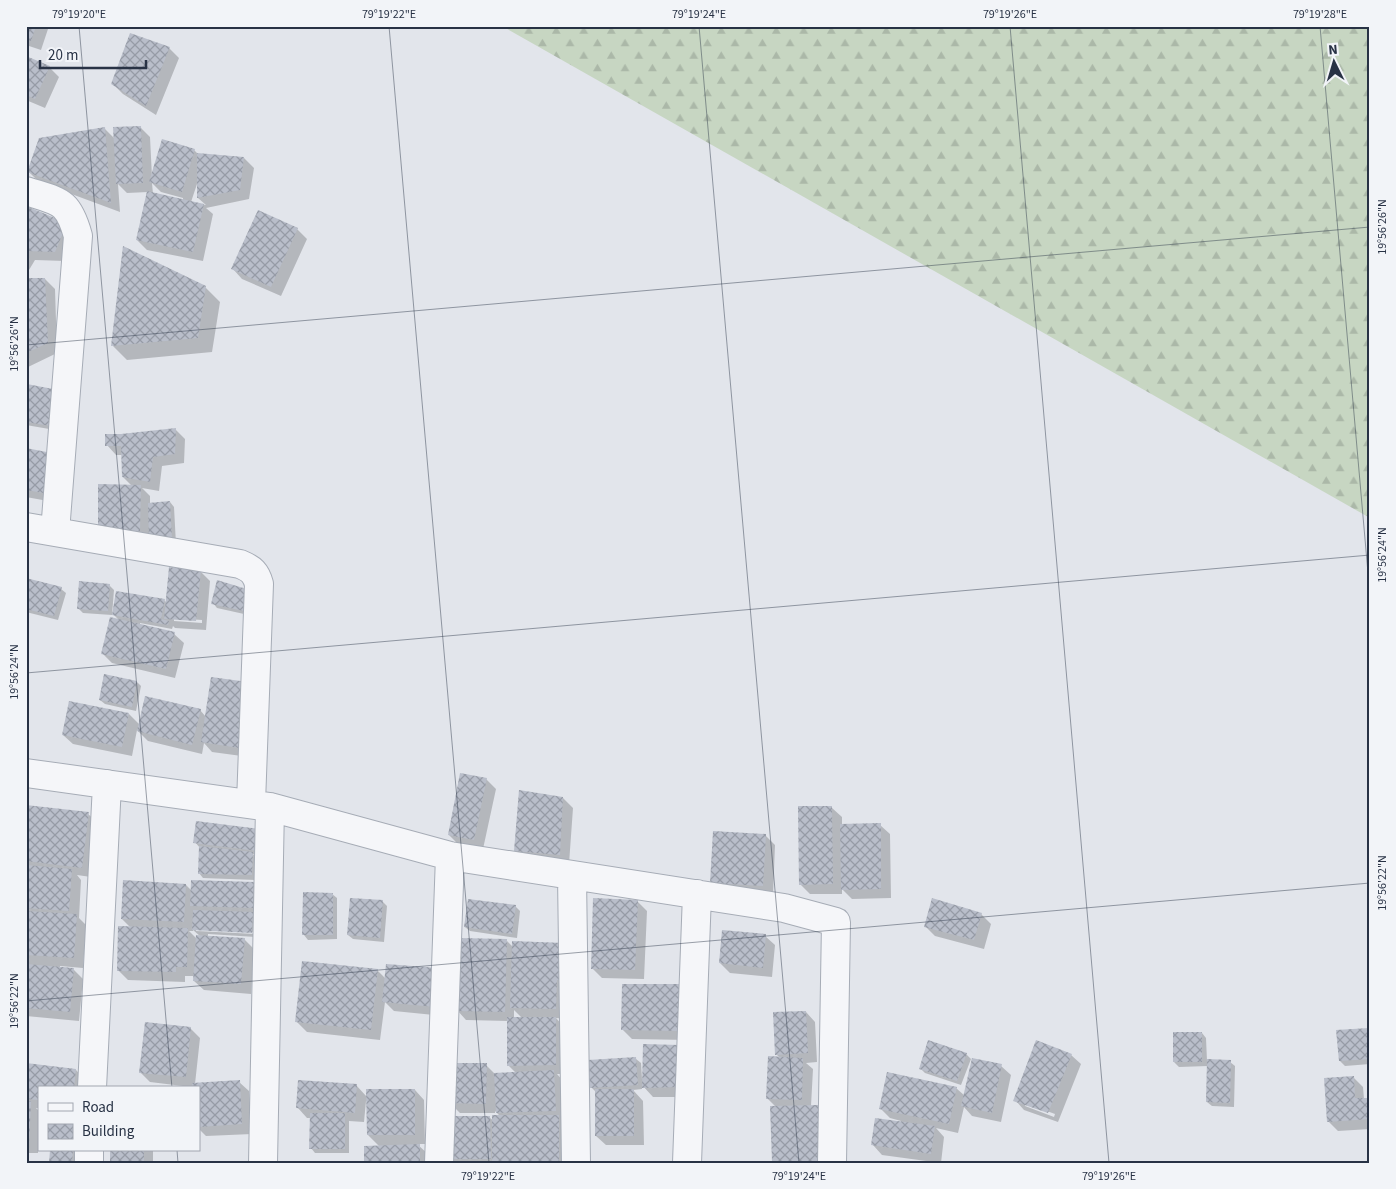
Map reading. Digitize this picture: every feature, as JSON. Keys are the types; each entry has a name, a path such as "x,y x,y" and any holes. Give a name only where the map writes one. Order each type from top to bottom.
{"street":[{"path":"26,191 57,201 67,209 74,221 78,236 55,532"},
{"path":"26,527 240,564 250,568 256,574 259,584 263,1163"},
{"path":"26,773 261,805 450,856 784,908 836,922 832,1163"},
{"path":"92,1086 107,784"},
{"path":"439,1163 450,856"},
{"path":"572,876 576,1163"},
{"path":"687,1163 697,894"}],"green space":[{"path":"502,26 1370,26 1370,518"}],"building":[{"path":"26,26 36,26 31,41 26,39"},
{"path":"130,33 170,47 146,106 111,84"},
{"path":"26,56 50,66 35,99 26,95"},
{"path":"141,126 143,183 116,184 113,127"},
{"path":"105,127 111,203 27,172 39,138"},
{"path":"162,139 195,149 182,192 149,182"},
{"path":"197,153 244,157 240,190 197,198"},
{"path":"147,191 204,204 193,252 136,240"},
{"path":"26,206 67,223 55,252 26,251"},
{"path":"258,210 298,228 271,287 231,269"},
{"path":"123,246 206,286 198,338 111,346"},
{"path":"26,278 45,278 48,343 26,353"},
{"path":"27,384 58,390 51,426 26,422"},
{"path":"176,428 175,454 153,457 150,482 122,477 121,446 105,446 105,434"},
{"path":"26,448 57,454 49,494 26,490"},
{"path":"98,484 141,485 140,531 98,531"},
{"path":"170,501 172,540 149,541 148,503"},
{"path":"169,567 201,570 196,621 164,619"},
{"path":"26,578 62,587 54,616 26,609"},
{"path":"217,580 250,590 249,612 211,604"},
{"path":"79,581 110,584 108,611 77,609"},
{"path":"116,591 165,599 161,619 169,621 168,625 112,615"},
{"path":"110,617 175,632 166,669 101,654"},
{"path":"104,674 137,681 132,707 99,700"},
{"path":"211,677 248,682 239,748 201,742"},
{"path":"145,696 201,709 192,745 137,731"},
{"path":"69,701 129,713 122,747 62,735"},
{"path":"460,773 487,778 474,840 448,835"},
{"path":"519,790 563,797 560,855 514,851"},
{"path":"26,805 89,812 82,868 26,861"},
{"path":"798,806 832,806 833,884 799,885"},
{"path":"196,821 260,829 258,851 193,843"},
{"path":"881,823 881,889 841,890 840,824"},
{"path":"713,831 766,834 763,886 710,883"},
{"path":"199,846 253,852 252,875 198,874"},
{"path":"26,865 72,869 69,911 26,908"},
{"path":"123,880 186,884 184,922 121,919"},
{"path":"191,880 254,882 253,908 190,906"},
{"path":"303,892 333,893 333,935 302,935"},
{"path":"350,898 383,900 380,938 347,935"},
{"path":"593,898 638,900 635,970 591,969"},
{"path":"932,898 982,913 974,940 924,927"},
{"path":"468,899 516,905 512,934 464,927"},
{"path":"193,910 253,912 252,933 192,930"},
{"path":"26,911 77,914 74,958 26,955"},
{"path":"118,926 188,928 187,967 176,967 176,972 117,971"},
{"path":"722,930 766,934 763,968 719,963"},
{"path":"196,935 245,938 241,984 193,981"},
{"path":"458,938 507,939 505,1012 455,1011"},
{"path":"512,941 565,943 564,980 557,980 556,1009 510,1008"},
{"path":"302,961 378,969 371,1030 295,1022"},
{"path":"26,964 74,968 70,1012 26,1008"},
{"path":"386,964 439,968 435,1007 382,1002"},
{"path":"622,984 681,984 680,1031 621,1030"},
{"path":"806,1011 808,1053 775,1055 773,1012"},
{"path":"507,1017 556,1017 556,1065 507,1066"},
{"path":"145,1022 191,1027 186,1077 139,1073"},
{"path":"1369,1028 1370,1059 1339,1061 1336,1030"},
{"path":"1173,1032 1202,1032 1202,1062 1173,1062"},
{"path":"928,1040 967,1053 957,1081 919,1069"},
{"path":"1036,1040 1072,1054 1048,1113 1013,1101"},
{"path":"643,1044 679,1045 679,1087 642,1088"},
{"path":"768,1056 803,1058 802,1100 766,1099"},
{"path":"636,1057 638,1085 590,1088 588,1060"},
{"path":"972,1058 1002,1064 992,1113 961,1106"},
{"path":"1207,1059 1231,1060 1230,1103 1206,1102"},
{"path":"26,1063 76,1069 74,1086 38,1086 38,1100 26,1099"},
{"path":"450,1063 487,1063 486,1104 449,1103"},
{"path":"554,1070 556,1111 496,1113 494,1073"},
{"path":"887,1072 957,1087 949,1124 879,1109"},
{"path":"1354,1076 1355,1098 1370,1098 1370,1119 1327,1122 1324,1078"},
{"path":"240,1080 242,1124 200,1127 200,1086 193,1086 192,1083"},
{"path":"298,1080 357,1084 355,1113 296,1108"},
{"path":"366,1089 415,1089 415,1135 367,1135"},
{"path":"595,1089 634,1089 634,1136 595,1136"},
{"path":"26,1101 31,1101 29,1144 26,1144"},
{"path":"818,1105 819,1161 772,1162 770,1106"},
{"path":"310,1113 345,1113 345,1149 309,1149"},
{"path":"492,1115 559,1115 559,1163 492,1163"},
{"path":"447,1116 490,1116 491,1159 448,1159"},
{"path":"875,1118 935,1126 931,1154 871,1145"},
{"path":"420,1144 420,1163 364,1163 364,1146"},
{"path":"50,1152 73,1152 72,1163 49,1163"},
{"path":"110,1152 144,1152 144,1163 110,1163"}]}
